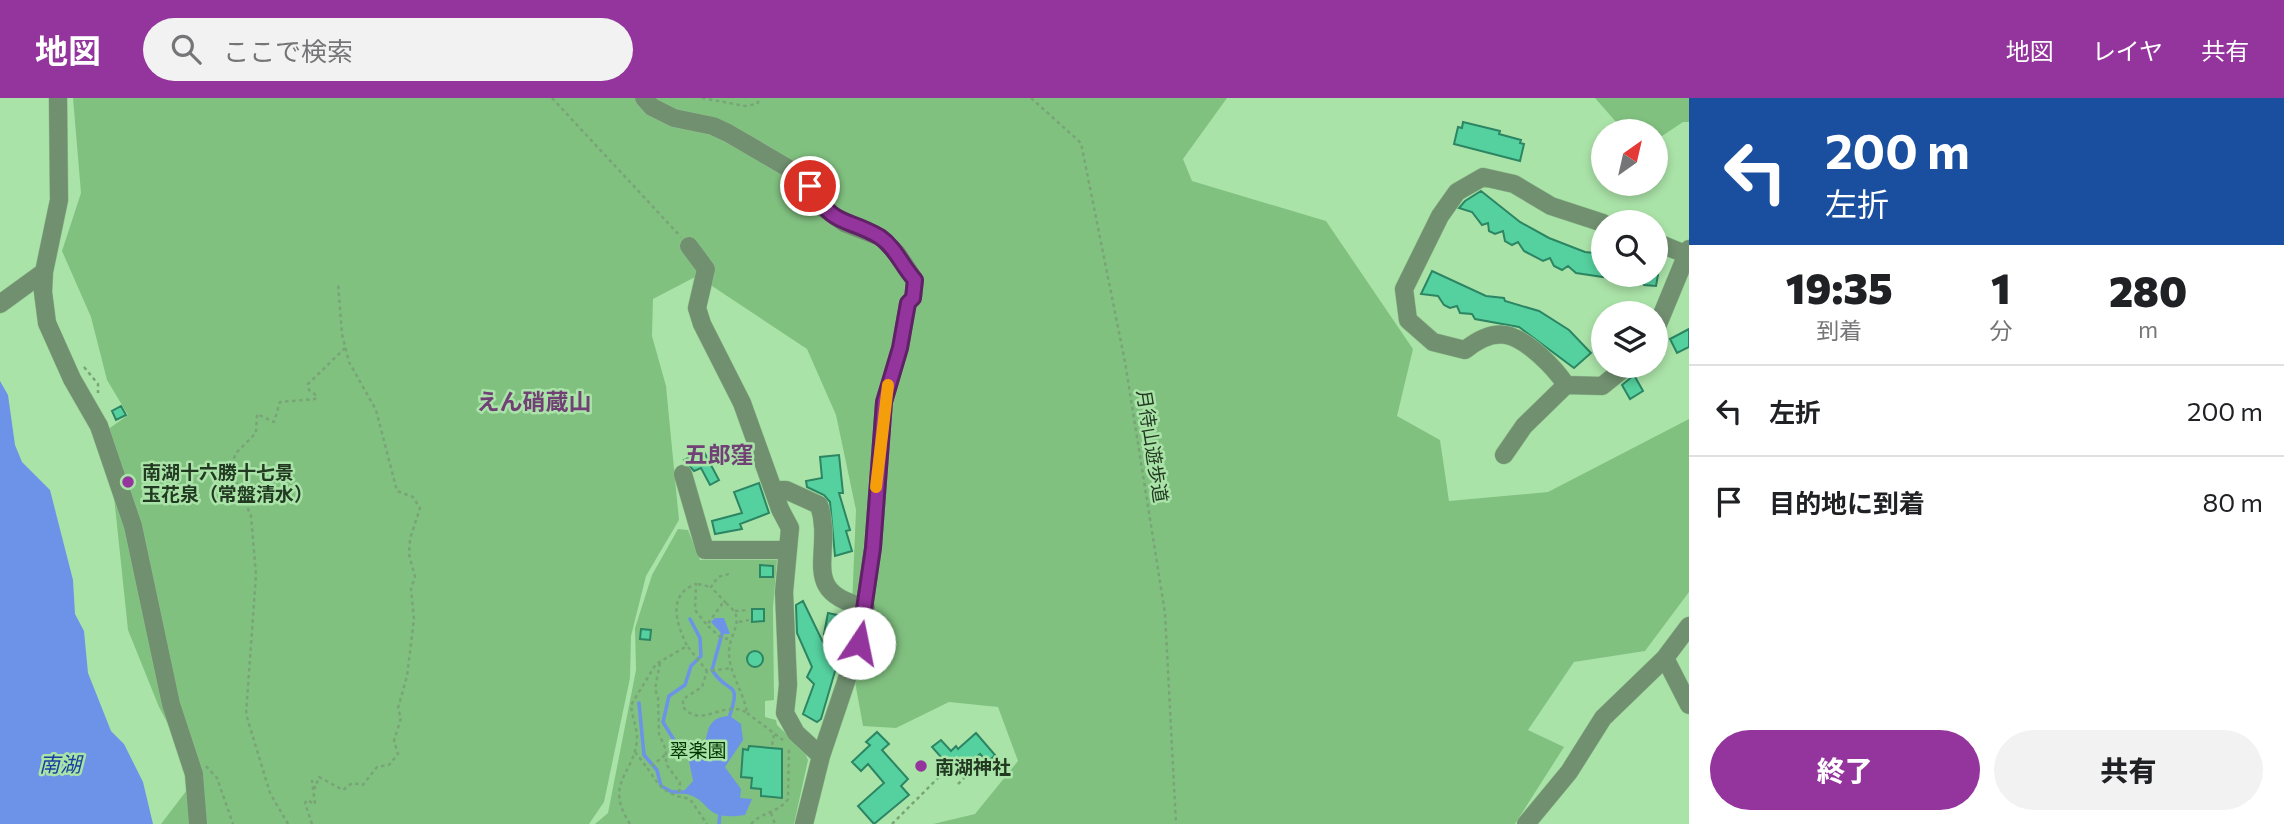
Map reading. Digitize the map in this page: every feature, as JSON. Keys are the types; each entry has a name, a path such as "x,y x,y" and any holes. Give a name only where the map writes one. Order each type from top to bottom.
{"street":[{"path":"58,98 59,200 44,272 43,292 47,323 72,379 99,426 133,526 171,705 191,762 198,824"},
{"path":"644,98 652,107 674,118 713,126 728,133 793,171 810,186 824,209 844,223 880,237 897,253 915,280 913,298 908,303 900,348 884,402 866,607 859,643 821,756 804,824"},
{"path":"1591,219 1550,206 1528,190 1506,181 1483,177 1457,192 1440,216 1404,289 1408,320 1433,342 1465,350 1478,338 1505,335 1528,348 1566,385 1602,386 1612,378"},
{"path":"689,246 706,269 697,308 702,324 743,403 751,435 790,528 784,592 788,684 785,713 796,733 821,756"},
{"path":"1667,301 1687,252 1668,246"},
{"path":"0,304 44,272"},
{"path":"1504,455 1524,426 1566,385"},
{"path":"682,474 705,550 788,550"},
{"path":"775,490 786,490 820,505 825,522 823,581 831,594 845,603 866,607"},
{"path":"1526,824 1569,772 1602,718 1665,658 1689,626"},
{"path":"1665,658 1689,705"}],"path":[{"path":"552,98 689,246"},
{"path":"702,98 745,106 757,104 760,98"},
{"name":"月待山遊歩道","path":"1031,98 1081,143 1125,362 1165,613 1176,824"},
{"path":"312,824 305,803 307,800 316,804 312,781 315,788 319,777 343,790 352,783 363,785 377,768 389,765 398,754 394,741 401,718 398,708 407,676 414,619 411,589 415,569 409,554 410,539 421,508 413,497 397,491 376,410 349,362 342,334 338,283"},
{"path":"288,824 270,793 247,725 256,575 251,516 235,479 233,461 236,453 256,433 257,414 274,422 280,402 315,399 317,396 309,390 308,384 346,347"},
{"path":"711,587 718,577 733,573"},
{"path":"696,583 711,587 735,611 739,622 731,640 732,668 746,701 747,713"},
{"path":"696,583 679,599 674,617 687,646 700,664 708,671 732,668"},
{"path":"696,583 698,599 695,606 706,625 719,636 731,640"},
{"path":"706,625 726,603"},
{"path":"735,611 747,610"},
{"path":"739,622 749,621"},
{"path":"630,824 624,814 619,794 622,775 635,752 636,729 631,705 651,670 687,646"},
{"path":"660,663 655,689 658,696 659,734 666,764 680,783 679,796"},
{"path":"708,671 702,687 683,699 682,707 688,713 700,717 736,708 747,713 790,748 788,799 771,813 764,812 751,824"},
{"path":"772,745 776,736 773,724"},
{"path":"635,752 643,759 659,788 690,799 707,824"},
{"path":"649,769 666,755"},
{"path":"958,784 982,761"},
{"path":"191,762 204,765 214,773 233,824"},
{"path":"892,824 944,772"},
{"path":"771,813 775,824"}],"green space":[{"path":"73,98 1227,98 1183,159 1192,181 1326,221 1413,349 1397,416 1440,440 1449,501 1548,492 1689,419 1689,592 1645,651 1574,662 1528,730 1564,747 1515,824 933,824 975,814 1018,761 998,707 949,702 896,728 863,726 850,654 856,510 836,415 807,349 697,276 653,299 652,336 666,386 679,520 646,576 631,636 630,678 604,802 589,824 161,824 187,790 183,752 159,707 128,630 107,430 128,415 107,380 91,317 62,251 81,193"},
{"path":"1595,98 1689,98 1689,122 1683,122 1668,132 1668,119 1613,119"},
{"name":"翠楽園","path":"678,529 688,530 700,560 777,560 773,608 774,700 765,701 765,717 776,720 777,725 804,751 808,760 794,824 595,824 608,813 636,670 635,628 652,575"}],"water":[{"name":"南湖","path":"0,381 8,395 15,445 22,462 50,490 73,580 75,614 84,631 88,673 111,731 124,744 143,782 153,824 0,824"},
{"path":"715,618 724,618 730,634 722,634 711,622"},
{"path":"730,716 741,724 743,740 725,767 741,789 740,798 752,799 745,815 721,815 692,796 682,793 693,781 689,761 693,749 705,745 714,721"}],"building":[{"path":"1463,122 1500,131 1499,134 1521,140 1520,143 1524,144 1520,161 1454,144 1458,127 1462,128"},
{"path":"1481,191 1520,222 1549,238 1591,253 1591,275 1576,273 1568,266 1562,270 1554,266 1550,258 1543,261 1524,251 1518,242 1512,245 1505,241 1503,231 1495,234 1489,231 1488,223 1482,225 1472,212 1459,208"},
{"path":"1432,271 1486,296 1504,298 1505,301 1539,311 1569,330 1591,353 1574,368 1519,327 1475,319 1472,314 1460,313 1457,306 1450,308 1444,305 1438,296 1421,294"},
{"path":"1689,329 1689,347 1677,353 1670,339"},
{"path":"1630,378 1636,378 1643,391 1630,399 1622,385"},
{"path":"121,406 126,415 116,420 112,411"},
{"path":"703,450 719,480 710,485 701,468 694,471 684,460"},
{"path":"839,455 843,493 839,493 850,530 846,531 852,551 835,556 830,502 824,495 807,487 806,481 822,478 820,457"},
{"path":"759,483 769,513 740,524 742,529 715,534 712,521 742,513 734,492"},
{"path":"760,565 773,566 773,577 760,577"},
{"path":"803,601 831,659 838,661 821,719 817,722 803,714 814,684 807,677 812,667 797,633 796,605"},
{"path":"752,609 764,609 764,621 752,622"},
{"path":"828,613 851,618 846,639 824,634"},
{"path":"641,629 651,630 650,640 640,639"},
{"path":"755,651 763,659 755,667 747,659"},
{"path":"877,732 889,744 882,750 908,779 901,786 909,795 874,824 858,806 884,783 868,764 861,771 852,762 870,745 866,742"},
{"path":"976,733 995,755 988,762 980,754 957,775 932,747 941,740 951,751 956,746 958,749"},
{"path":"749,746 782,749 782,798 761,796 761,789 751,788 752,778 741,777 743,749 748,750"}],"waterway":[{"path":"690,619 700,638 701,656 691,666 685,685 669,696 663,722 674,740 696,751"},
{"path":"722,634 712,670 734,693 728,721"},
{"path":"639,703 644,755 657,770 661,786 672,792 685,792"},
{"path":"719,824 720,812"}],"slow traffic":[{"path":"876,487 888,385"}],"place":[{"name":"南湖十六勝十七景 玉花泉（常盤清水）","path":"128,482"},
{"name":"南湖神社","path":"921,766"}],"district":[{"name":"えん硝蔵山","path":"534,401"},
{"name":"五郎窪","path":"719,454"}],"route":[{"path":"810,186 824,209 844,223 880,237 897,253 915,280 913,298 908,303 900,348 884,402 873,548 859,643"}]}
